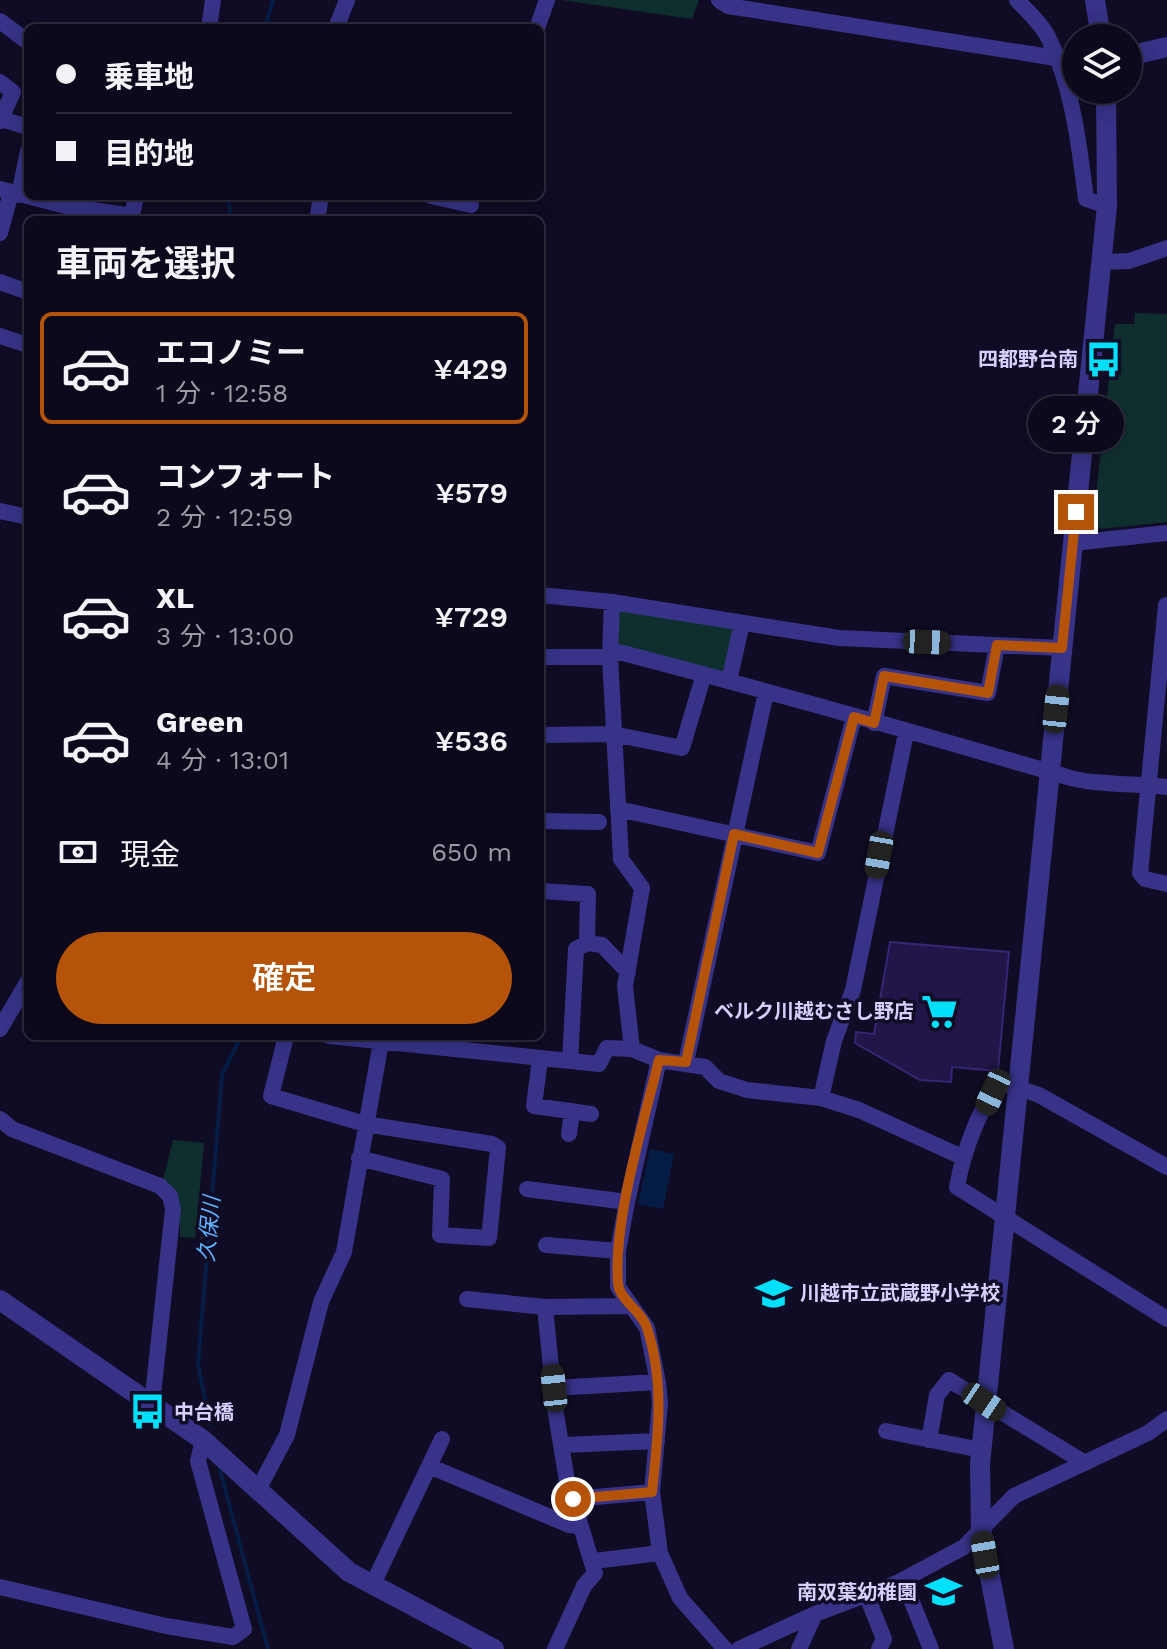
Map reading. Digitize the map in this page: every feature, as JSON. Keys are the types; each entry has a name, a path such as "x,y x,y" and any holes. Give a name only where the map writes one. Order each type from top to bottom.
{"street":[{"path":"210,24 213,0"},
{"path":"338,24 347,0"},
{"path":"538,24 547,0"},
{"path":"719,0 728,6 1056,58"},
{"path":"1017,0 1049,39 1056,58 1076,125 1086,199 1107,206"},
{"path":"1095,0 1099,24"},
{"path":"0,21 24,39"},
{"path":"1142,53 1167,47"},
{"path":"0,82 13,92 0,120 24,126"},
{"path":"1004,1649 981,1530 984,1402 1007,1219 1107,206 1106,104"},
{"path":"0,233 10,192 24,160"},
{"path":"31,200 64,213 101,216"},
{"path":"445,200 470,207"},
{"path":"1101,262 1129,261 1166,253"},
{"path":"0,282 24,291"},
{"path":"0,336 24,344"},
{"path":"0,511 24,516"},
{"path":"1073,543 1167,533"},
{"path":"544,595 612,602 839,638 1062,648"},
{"path":"1167,601 1140,873 1145,879 1167,884"},
{"path":"612,602 610,654 621,859 642,888 625,986 632,1049"},
{"path":"729,681 742,623"},
{"path":"874,723 884,676 988,693 997,645"},
{"path":"544,657 610,654 704,674 1064,776 1167,787"},
{"path":"544,735 613,734 685,747 704,674"},
{"path":"686,1062 766,692"},
{"path":"618,809 818,853 854,717"},
{"path":"821,1098 834,1041 853,990 906,733"},
{"path":"544,821 599,822"},
{"path":"544,891 588,894 587,943"},
{"path":"570,1061 576,949 587,943 602,945 628,972"},
{"path":"0,1029 24,988"},
{"path":"285,1040 270,1095 365,1124 492,1144 498,1148 489,1238 440,1235 442,1179 359,1158"},
{"path":"259,1488 287,1435 318,1313 344,1252 382,1040"},
{"path":"390,1040 599,1064 607,1048 632,1049 659,1060 705,1067 719,1081 747,1090 821,1098 859,1110 962,1157"},
{"path":"540,1059 534,1106 591,1114"},
{"path":"659,1060 618,1251 618,1287 647,1328 658,1382 652,1492 660,1553 680,1598 725,1649"},
{"path":"1167,1167 1079,1116 1007,1084 993,1092 962,1157 957,1187 1167,1319"},
{"path":"569,1134 572,1111"},
{"path":"0,1119 12,1129 160,1186 170,1196 173,1209 152,1404"},
{"path":"527,1189 627,1202"},
{"path":"546,1245 618,1251"},
{"path":"467,1299 545,1307 631,1306"},
{"path":"0,1300 203,1440 259,1488 332,1559 372,1586 494,1649"},
{"path":"545,1307 554,1388 573,1499 594,1561 595,1573 584,1586 555,1649"},
{"path":"929,1440 937,1395 949,1380 1085,1463"},
{"path":"554,1388 658,1382"},
{"path":"739,1649 815,1614 903,1580 964,1547 1014,1496 1148,1433 1167,1419"},
{"path":"886,1431 981,1450"},
{"path":"372,1586 442,1439"},
{"path":"0,1587 166,1626 233,1637 244,1629 198,1461 203,1440"},
{"path":"563,1445 657,1441"},
{"path":"429,1466 569,1525 580,1526"},
{"path":"573,1499 652,1492"},
{"path":"594,1561 660,1553"},
{"path":"903,1580 931,1649"},
{"path":"866,1594 884,1639 879,1649"},
{"path":"799,1649 815,1614"}],"green space":[{"path":"562,0 699,0 692,19"},
{"path":"1135,313 1167,314 1167,522 1101,529 1093,521 1115,324 1134,324"},
{"path":"625,609 736,629 726,675 616,646 618,613"},
{"path":"173,1140 204,1143 195,1238 180,1237 180,1201 163,1180"}],"water":[{"path":"650,1149 674,1154 663,1209 638,1204"}],"building":[{"name":"ベルク川越むさし野店","path":"890,942 1009,952 998,1071 952,1067 951,1082 920,1080 855,1043 856,1032 874,1034"}],"waterway":[{"name":"久保川","path":"266,24 273,0"},
{"name":"久保川","path":"229,200 230,216"},
{"name":"久保川","path":"210,1424 198,1364 222,1075 239,1040"},
{"name":"久保川","path":"220,1470 268,1649"}],"place":[{"name":"四都野台南","path":"1104,359"},
{"name":"ベルク川越むさし野店","path":"940,1011"},
{"name":"川越市立武蔵野小学校","path":"774,1293"},
{"name":"中台橋","path":"148,1412"},
{"name":"南双葉幼稚園","path":"943,1592"}],"route":[{"path":"573,1499 652,1492 660,1403 658,1382 647,1328 640,1313 618,1287 618,1251 639,1136 659,1060 686,1062 734,834 818,853 854,717 874,723 884,676 988,693 997,645 1062,648 1076,512"}]}
